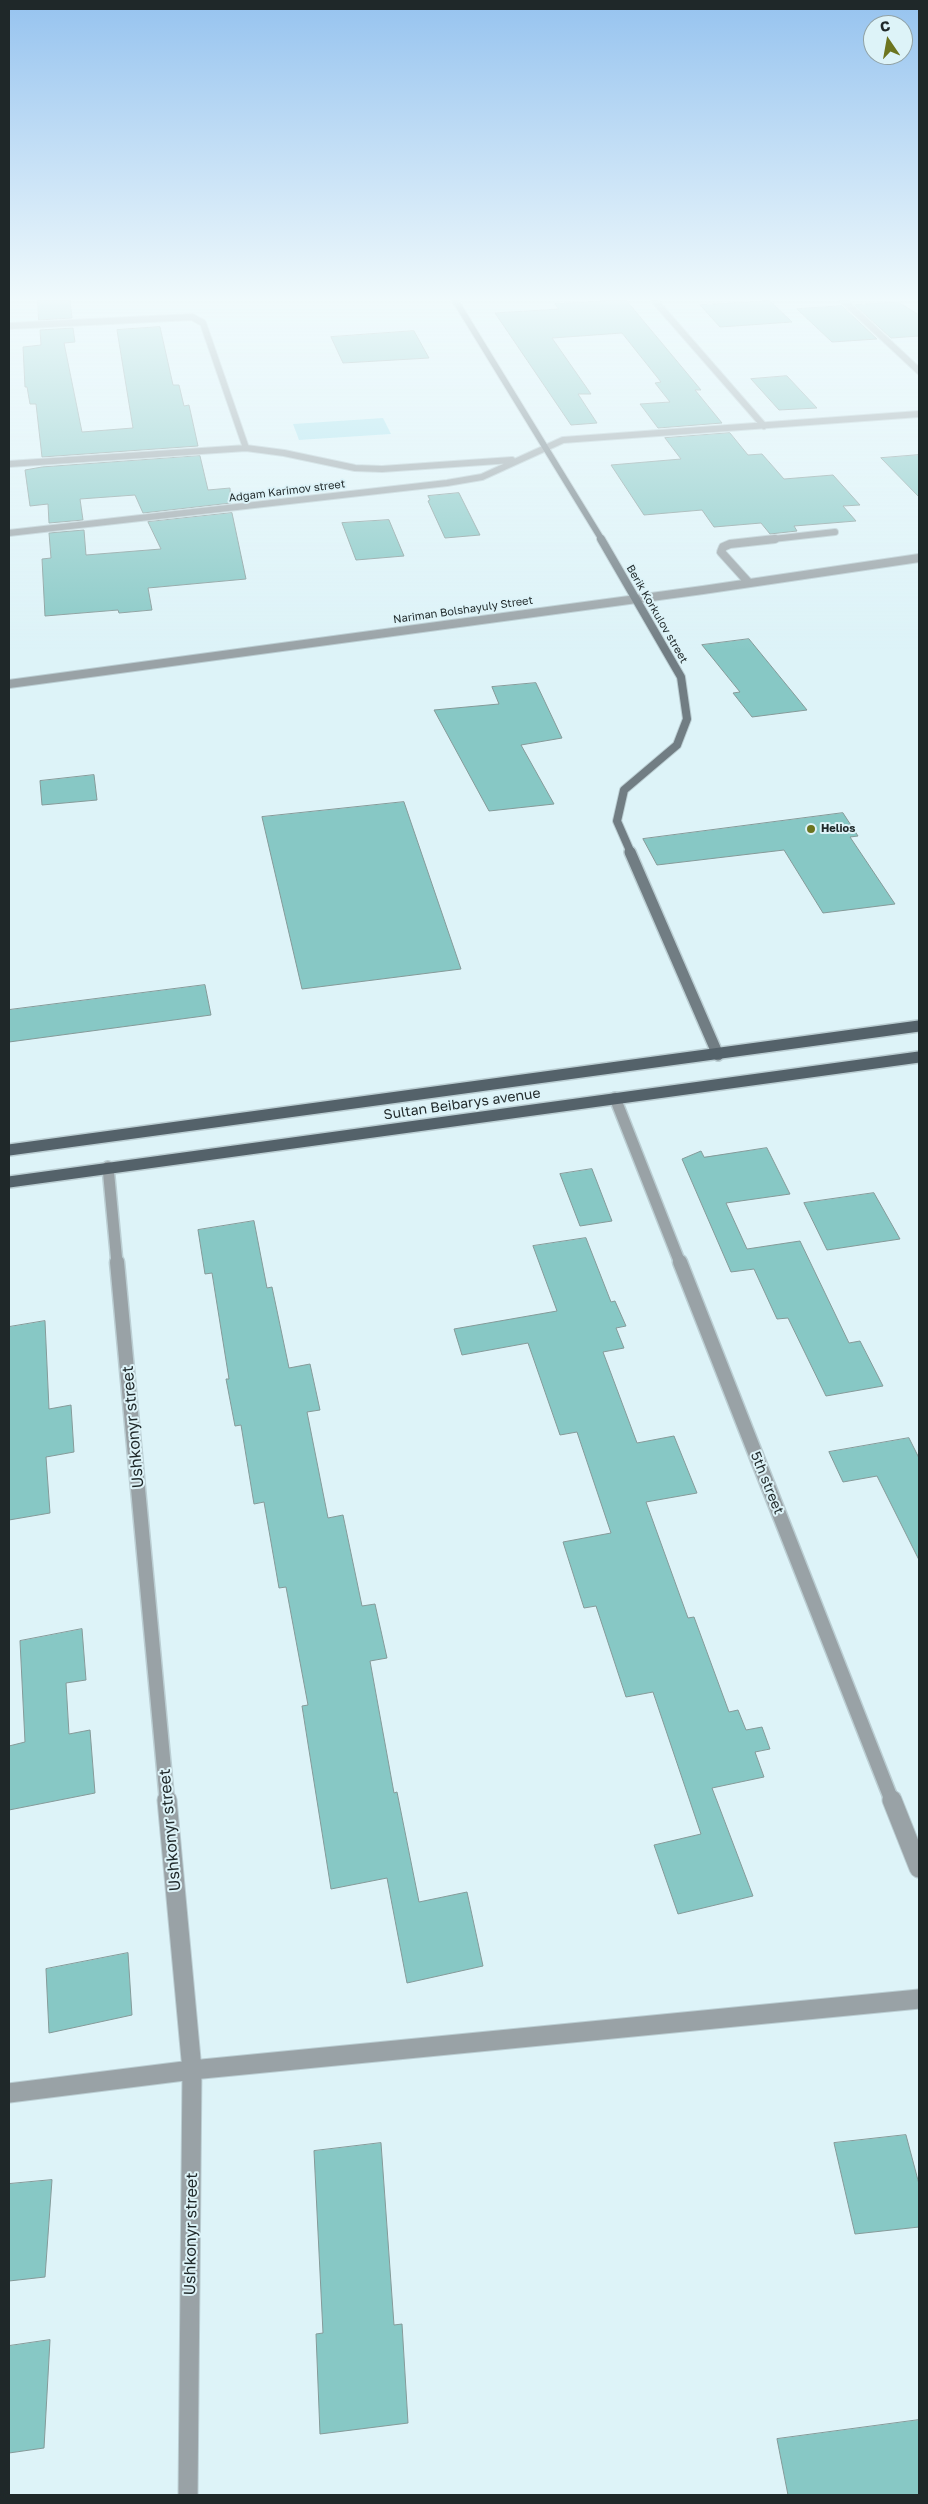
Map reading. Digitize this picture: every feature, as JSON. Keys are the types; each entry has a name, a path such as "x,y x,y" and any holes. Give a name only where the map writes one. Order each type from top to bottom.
{"main road":[{"name":"Sultan Beibarys avenue","path":"9,1150 718,1055 919,1026"},
{"name":"Sultan Beibarys avenue","path":"9,1182 919,1057"}],"street":[{"path":"236,417 246,448"},
{"name":"Berik Korkulov street","path":"527,417 681,677 687,719 678,745 624,790 617,821 718,1055"},
{"path":"756,417 764,426"},
{"name":"Adgam Karimov street","path":"9,534 447,483 482,477 563,440 882,417"},
{"path":"9,464 246,448 364,468 517,460"},
{"path":"749,583 721,552 723,547 730,544 835,532"},
{"name":"Nariman Bolshayuly Street","path":"9,684 919,558"},
{"name":"5th street","path":"615,1098 919,1868"},
{"name":"Ushkonyr street","path":"108,1167 192,2070 188,2495"},
{"path":"9,2093 192,2070 919,1999"}],"shaded area":[{"path":"383,418 391,434 299,440 293,424"}],"building":[{"path":"37,417 79,417 82,432 133,428 131,417 192,417 198,446 42,457"},
{"path":"565,417 593,417 597,423 571,425"},
{"path":"650,417 717,417 722,423 658,428"},
{"path":"730,433 748,455 762,454 784,479 833,475 860,505 843,506 856,521 794,526 797,531 770,534 761,523 714,527 702,510 644,515 611,465 681,459 665,438"},
{"path":"919,455 919,497 881,458"},
{"path":"200,456 208,490 230,488 231,503 143,513 135,495 80,499 83,520 49,523 48,504 30,506 25,470 42,467"},
{"path":"459,493 480,535 445,538 428,501 430,500 428,496"},
{"path":"232,513 246,579 148,588 152,610 119,613 118,610 45,616 42,559 51,558 49,533 84,530 86,555 161,549 148,522"},
{"path":"389,520 404,556 356,560 342,523"},
{"path":"749,639 807,710 752,717 733,693 740,692 702,645"},
{"path":"536,683 562,738 521,745 554,804 489,811 434,710 499,704 492,687"},
{"path":"94,775 97,800 42,805 40,781"},
{"path":"404,802 461,969 302,989 262,817"},
{"path":"843,813 858,836 850,837 895,904 823,913 784,850 657,865 643,839"},
{"path":"205,985 211,1015 9,1042 9,1010"},
{"path":"767,1148 790,1194 726,1203 747,1249 800,1241 849,1343 860,1341 883,1386 826,1396 788,1318 777,1319 754,1269 731,1272 682,1159 701,1151 704,1157"},
{"path":"592,1169 612,1221 580,1226 560,1174"},
{"path":"874,1193 900,1239 827,1250 804,1203"},
{"path":"254,1221 267,1288 272,1287 289,1368 310,1364 320,1410 307,1412 328,1518 343,1515 362,1606 375,1604 387,1658 370,1661 394,1793 397,1792 419,1902 467,1892 483,1966 407,1983 387,1878 331,1889 302,1706 308,1705 286,1587 279,1588 264,1502 254,1504 241,1425 235,1426 226,1379 229,1379 212,1273 205,1274 198,1230"},
{"path":"586,1238 611,1302 615,1301 626,1326 616,1328 624,1348 603,1352 637,1443 674,1436 697,1493 646,1502 688,1618 694,1617 729,1712 738,1710 746,1730 762,1727 770,1749 755,1752 764,1777 712,1788 753,1896 678,1914 654,1845 701,1834 653,1692 626,1697 596,1606 584,1608 563,1542 611,1533 577,1432 560,1435 528,1343 462,1355 454,1329 557,1311 533,1246"},
{"path":"45,1321 49,1409 71,1405 74,1452 46,1457 50,1513 9,1520 9,1327"},
{"path":"909,1438 919,1458 919,1560 877,1476 843,1482 829,1452"},
{"path":"82,1629 86,1680 66,1683 69,1734 90,1730 95,1793 9,1810 9,1746 25,1742 20,1641"},
{"path":"128,1953 132,2015 49,2033 46,1969"},
{"path":"906,2135 919,2184 919,2227 855,2234 834,2143"},
{"path":"381,2143 394,2325 402,2324 408,2423 320,2434 316,2334 323,2333 314,2151"},
{"path":"52,2180 45,2277 9,2281 9,2184"},
{"path":"50,2340 44,2448 9,2453 9,2346"},
{"path":"919,2420 919,2495 788,2495 777,2439"}],"place":[{"name":"Helios","path":"811,829"}]}
